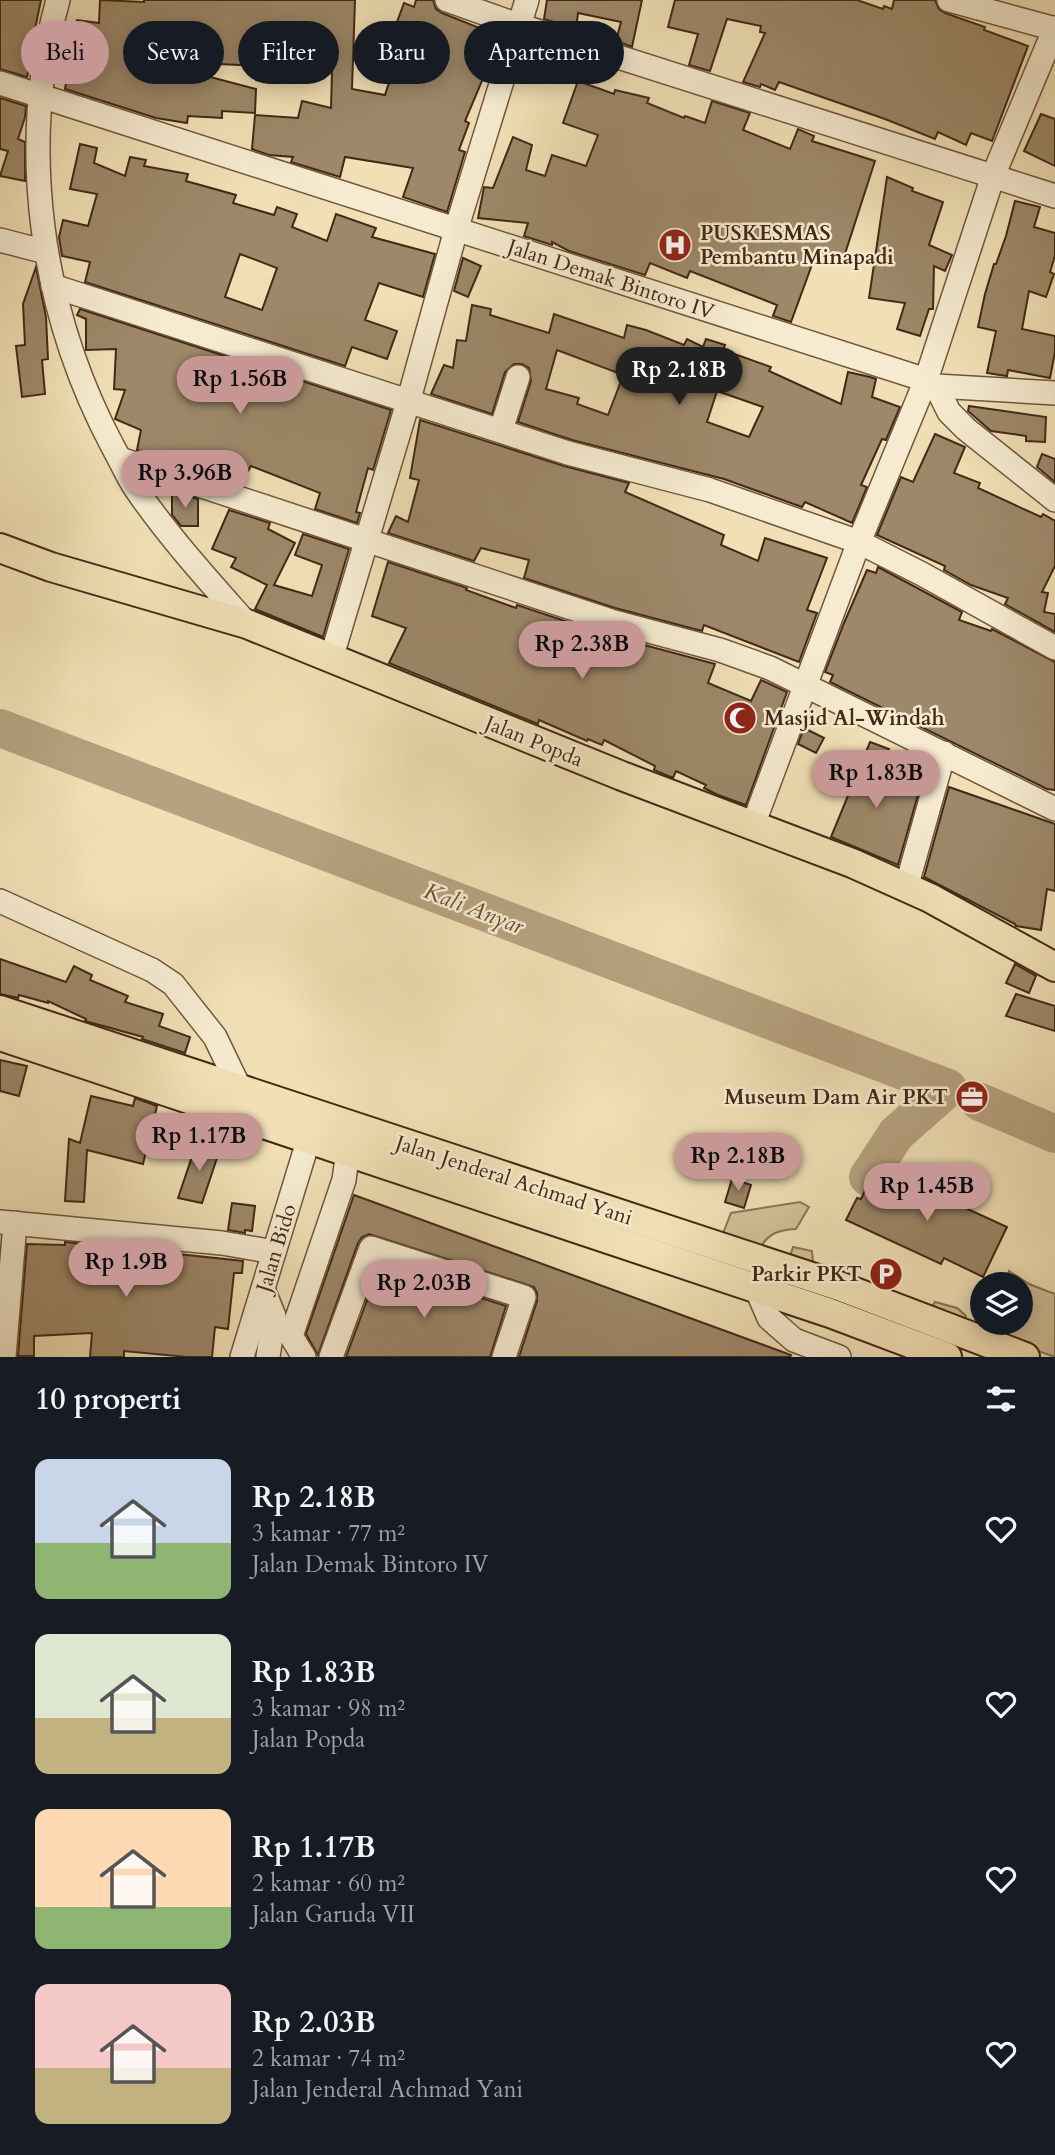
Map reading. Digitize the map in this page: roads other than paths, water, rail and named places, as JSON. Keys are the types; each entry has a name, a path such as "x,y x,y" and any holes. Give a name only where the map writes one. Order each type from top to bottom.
{"main road":[{"name":"Jalan Popda","path":"0,548 51,567 247,624 622,776 852,863 906,888 1055,967"},
{"name":"Jalan Jenderal Achmad Yani","path":"0,1010 240,1089 555,1207 759,1274 947,1357"},
{"name":"Jalan Jenderal Achmad Yani","path":"0,1036 348,1151 555,1207"},
{"name":"Jalan Jenderal Achmad Yani","path":"759,1274 839,1286 1026,1357"}],"street":[{"path":"58,0 39,94 37,167 46,252 73,355 97,416 136,488 208,580 247,624"},
{"path":"447,0 507,21"},
{"path":"519,21 527,0"},
{"path":"752,825 859,542 931,383 993,176 1055,29 949,0"},
{"path":"624,59 1055,196"},
{"name":"Jalan Demak Bintoro IV","path":"0,83 931,383 1055,393"},
{"path":"331,659 500,84"},
{"path":"0,240 46,252"},
{"path":"53,286 568,453 710,490 859,542 1055,648"},
{"path":"501,430 518,377"},
{"path":"931,383 949,412 966,429 1055,500"},
{"path":"120,459 611,621 720,650 770,668 1055,809"},
{"path":"906,888 944,753"},
{"path":"0,901 152,970 173,984 215,1037 240,1089"},
{"name":"Jalan Bido","path":"242,1357 309,1138"},
{"path":"304,1357 291,1336 344,1180 348,1151"},
{"path":"4,1357 7,1223 222,1243 274,1252"},
{"path":"331,1357 371,1248 524,1297 503,1357"},
{"path":"759,1274 769,1318 794,1340 839,1357"},
{"path":"263,1289 274,1316 268,1357"}],"waterway":[{"name":"Kali Anyar","path":"0,728 948,1088 896,1134 868,1177"},
{"name":"Kali Anyar","path":"980,1102 1055,1134"}],"place":[{"name":"PUSKESMAS Pembantu Minapadi","path":"675,245"},
{"name":"Masjid Al-Windah","path":"740,718"},
{"name":"Museum Dam Air PKT","path":"972,1097"},
{"name":"Parkir PKT","path":"886,1274"}]}
